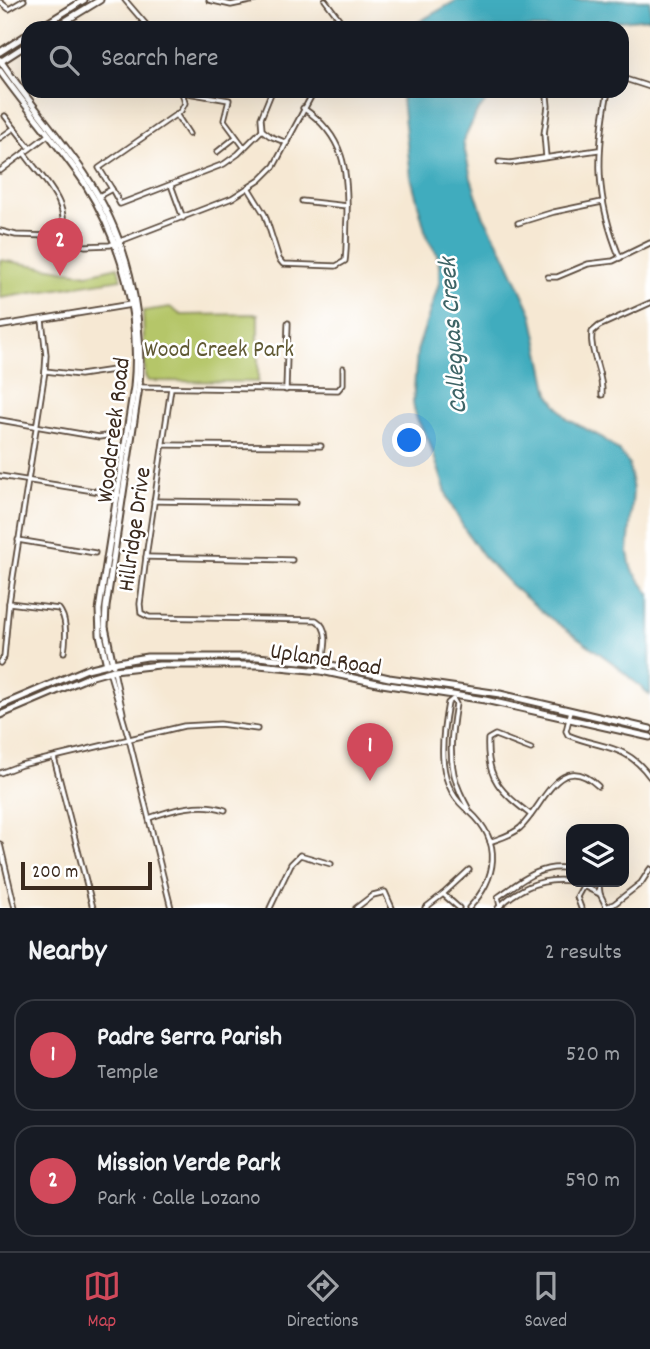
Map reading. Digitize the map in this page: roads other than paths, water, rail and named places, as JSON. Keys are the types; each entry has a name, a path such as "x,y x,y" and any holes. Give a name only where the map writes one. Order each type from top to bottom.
{"main road":[{"path":"49,21 83,0"},
{"path":"66,21 100,0"},
{"path":"0,52 21,38"},
{"path":"0,61 21,48"},
{"name":"Woodcreek Road","path":"0,61 21,91"},
{"name":"Woodcreek Road","path":"0,71 21,97"},
{"name":"Woodcreek Road","path":"22,98 50,133"},
{"name":"Woodcreek Road","path":"26,98 96,197 117,243 134,304 141,353 105,618 112,671"},
{"name":"Upland Road","path":"0,706 87,669 110,663 167,657 257,657 322,663 389,678 500,694 650,729"},
{"name":"Upland Road","path":"0,715 89,677 139,666 276,666 321,671 382,684 485,700 650,737"}],"street":[{"path":"0,2 9,9 24,0"},
{"path":"125,0 143,21"},
{"path":"211,0 231,5 255,0"},
{"path":"326,0 341,21"},
{"path":"629,80 650,87"},
{"path":"183,98 185,107 99,168 120,204 224,164 262,130"},
{"path":"217,98 229,100 224,120 244,147"},
{"path":"269,98 261,118 262,130 287,143"},
{"path":"0,231 16,235 51,236 85,246 117,243 232,198 249,189 274,166 309,98"},
{"path":"546,157 544,134 547,98"},
{"path":"607,98 598,150 602,202 620,258"},
{"path":"249,189 265,215 279,259 286,265 336,266 343,263 346,258 347,173 335,140 324,124 303,108"},
{"path":"176,114 189,134"},
{"path":"5,116 30,148"},
{"path":"0,138 14,128"},
{"path":"0,171 50,133"},
{"path":"217,152 236,137"},
{"path":"499,162 510,163 598,150"},
{"path":"24,153 60,202 64,224 60,239"},
{"path":"170,185 183,218"},
{"path":"96,197 112,189"},
{"path":"302,201 347,206"},
{"path":"518,223 602,202"},
{"path":"548,277 557,277 579,267 620,258 650,243"},
{"path":"602,395 603,384 592,340 593,332 599,326 650,303"},
{"path":"0,326 134,304"},
{"path":"0,663 4,657 18,540 45,371 42,320"},
{"path":"286,390 288,323"},
{"path":"137,387 338,390 344,384 343,368"},
{"path":"45,371 80,375 120,369"},
{"name":"Hillridge Drive","path":"171,388 140,604 143,615 316,620 321,622 325,631 321,671"},
{"path":"0,420 99,437 113,435"},
{"path":"163,445 321,446"},
{"path":"0,476 120,496"},
{"path":"155,501 295,503"},
{"path":"18,540 95,552"},
{"path":"146,557 292,560"},
{"path":"9,603 59,610 64,619 64,652"},
{"name":"Woodcreek Road","path":"112,671 171,908"},
{"path":"469,908 485,888 491,874 492,861 490,842 483,826 453,795 444,768 441,740 448,703 453,699 456,704 450,741 453,765 460,792 470,812"},
{"path":"571,711 566,731 568,735 621,751 635,760 650,777"},
{"path":"0,773 199,724 257,729"},
{"path":"531,749 495,736 488,739 487,755 493,779 505,796 531,815"},
{"path":"54,758 93,908"},
{"path":"490,842 508,836 520,827 552,785 565,775 587,775 598,786"},
{"path":"149,818 197,807 210,806 225,810"},
{"path":"0,844 15,908"},
{"path":"270,908 291,864 300,855 331,864"},
{"path":"499,907 498,897 535,872 552,867 566,868"},
{"path":"599,887 606,907 614,904 640,883 650,869"},
{"path":"425,908 469,870"},
{"path":"499,907 520,891 541,881 566,880"},
{"path":"581,908 577,897 582,887"},
{"path":"585,887 600,894"},
{"path":"356,908 373,895 384,892 392,908"},
{"path":"443,894 458,908"}],"water":[{"path":"457,0 650,0 650,18 620,21 420,21"},
{"name":"Calleguas Creek","path":"402,98 489,98 476,114 463,142 483,215 532,314 549,394 567,419 603,438 620,452 629,464 633,491 628,552 631,568 650,594 650,695 613,663 546,615 511,585 483,556 449,501 413,403 417,351 439,283 439,265 437,254 427,238 411,177"}],"place":[{"name":"Mission Verde Park","path":"60,276"},
{"name":"Padre Serra Parish","path":"370,781"}],"park label":[{"name":"Wood Creek Park","path":"219,348"}]}
